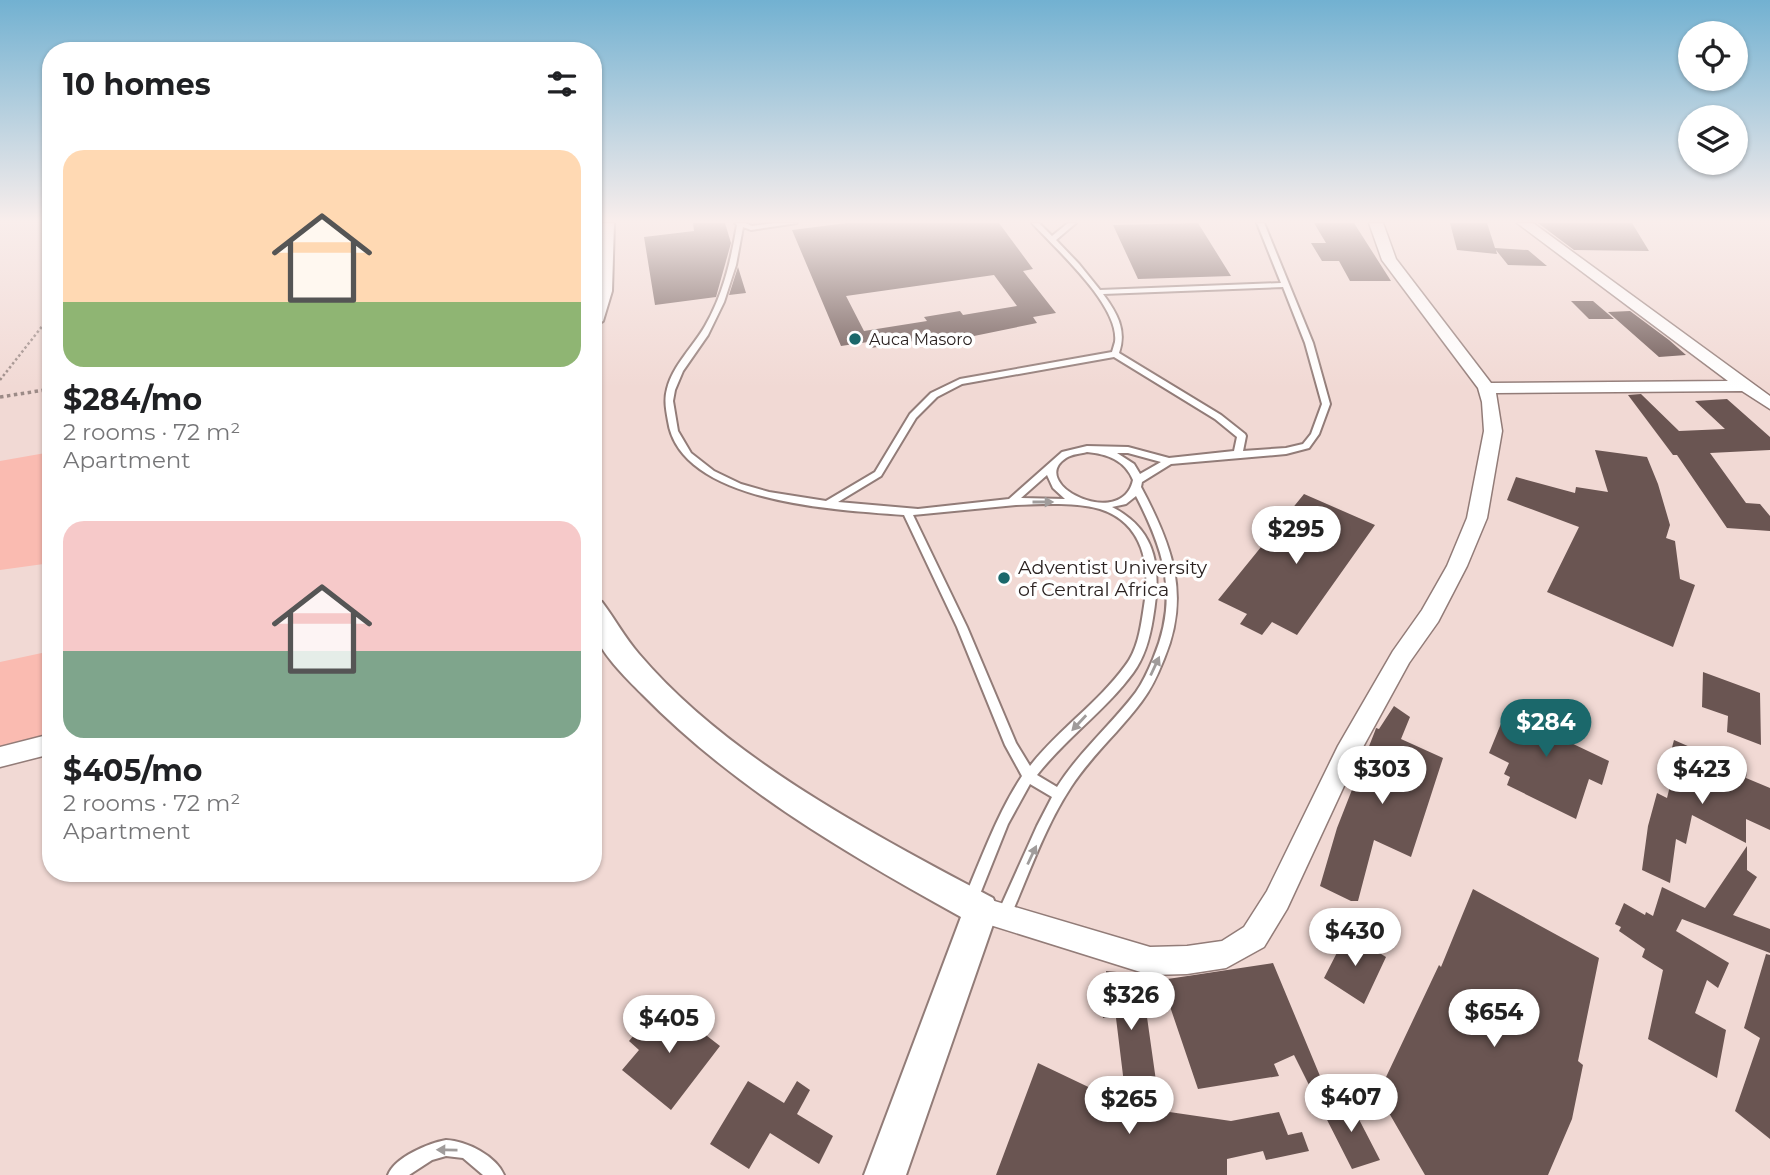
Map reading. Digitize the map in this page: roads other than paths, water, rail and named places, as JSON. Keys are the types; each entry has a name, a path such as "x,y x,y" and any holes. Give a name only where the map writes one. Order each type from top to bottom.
{"street":[{"path":"602,622 634,668 713,742 788,798 984,910 1150,961 1187,960 1226,954 1254,937 1297,862 1347,753 1401,657 1430,617 1457,566 1477,518 1493,431 1491,402 1486,388 1403,278"},
{"path":"1598,278 1770,404"},
{"path":"1486,388 1744,386"},
{"path":"0,757 42,746"},
{"path":"886,1175 984,910"}],"lane":[{"path":"730,278 708,327 671,386 671,419 680,443 695,461 723,479 753,493 826,505 907,512 1011,502 1076,502 1102,506 1126,520 1147,545 1154,588 1146,630 1130,669 1029,777 1013,802 984,910"},
{"path":"826,505 878,474 914,416 934,395 946,388 960,382 1115,354 1120,348 1119,331 1097,292 1085,278"},
{"path":"1011,502 1057,459 1075,451 1128,450 1169,461 1286,451 1306,446 1315,434 1326,404 1309,343 1283,278"},
{"path":"1097,292 1286,285"},
{"path":"1115,354 1233,427 1242,436 1238,454"},
{"path":"984,910 1075,772 1141,695 1156,667 1169,633 1174,603 1173,572 1160,533 1138,484 1136,472 1122,458 1099,450"},
{"path":"1102,506 1124,501 1138,484 1169,461"},
{"path":"1052,466 1052,482 1057,490 1076,502"},
{"path":"907,512 962,627 1011,745 1029,777 1059,795"},
{"path":"396,1175 415,1159 440,1148 466,1152 496,1175"}],"place":[{"name":"Auca Masoro","path":"855,339"},
{"name":"Adventist University of Central Africa","path":"1004,578"}]}
